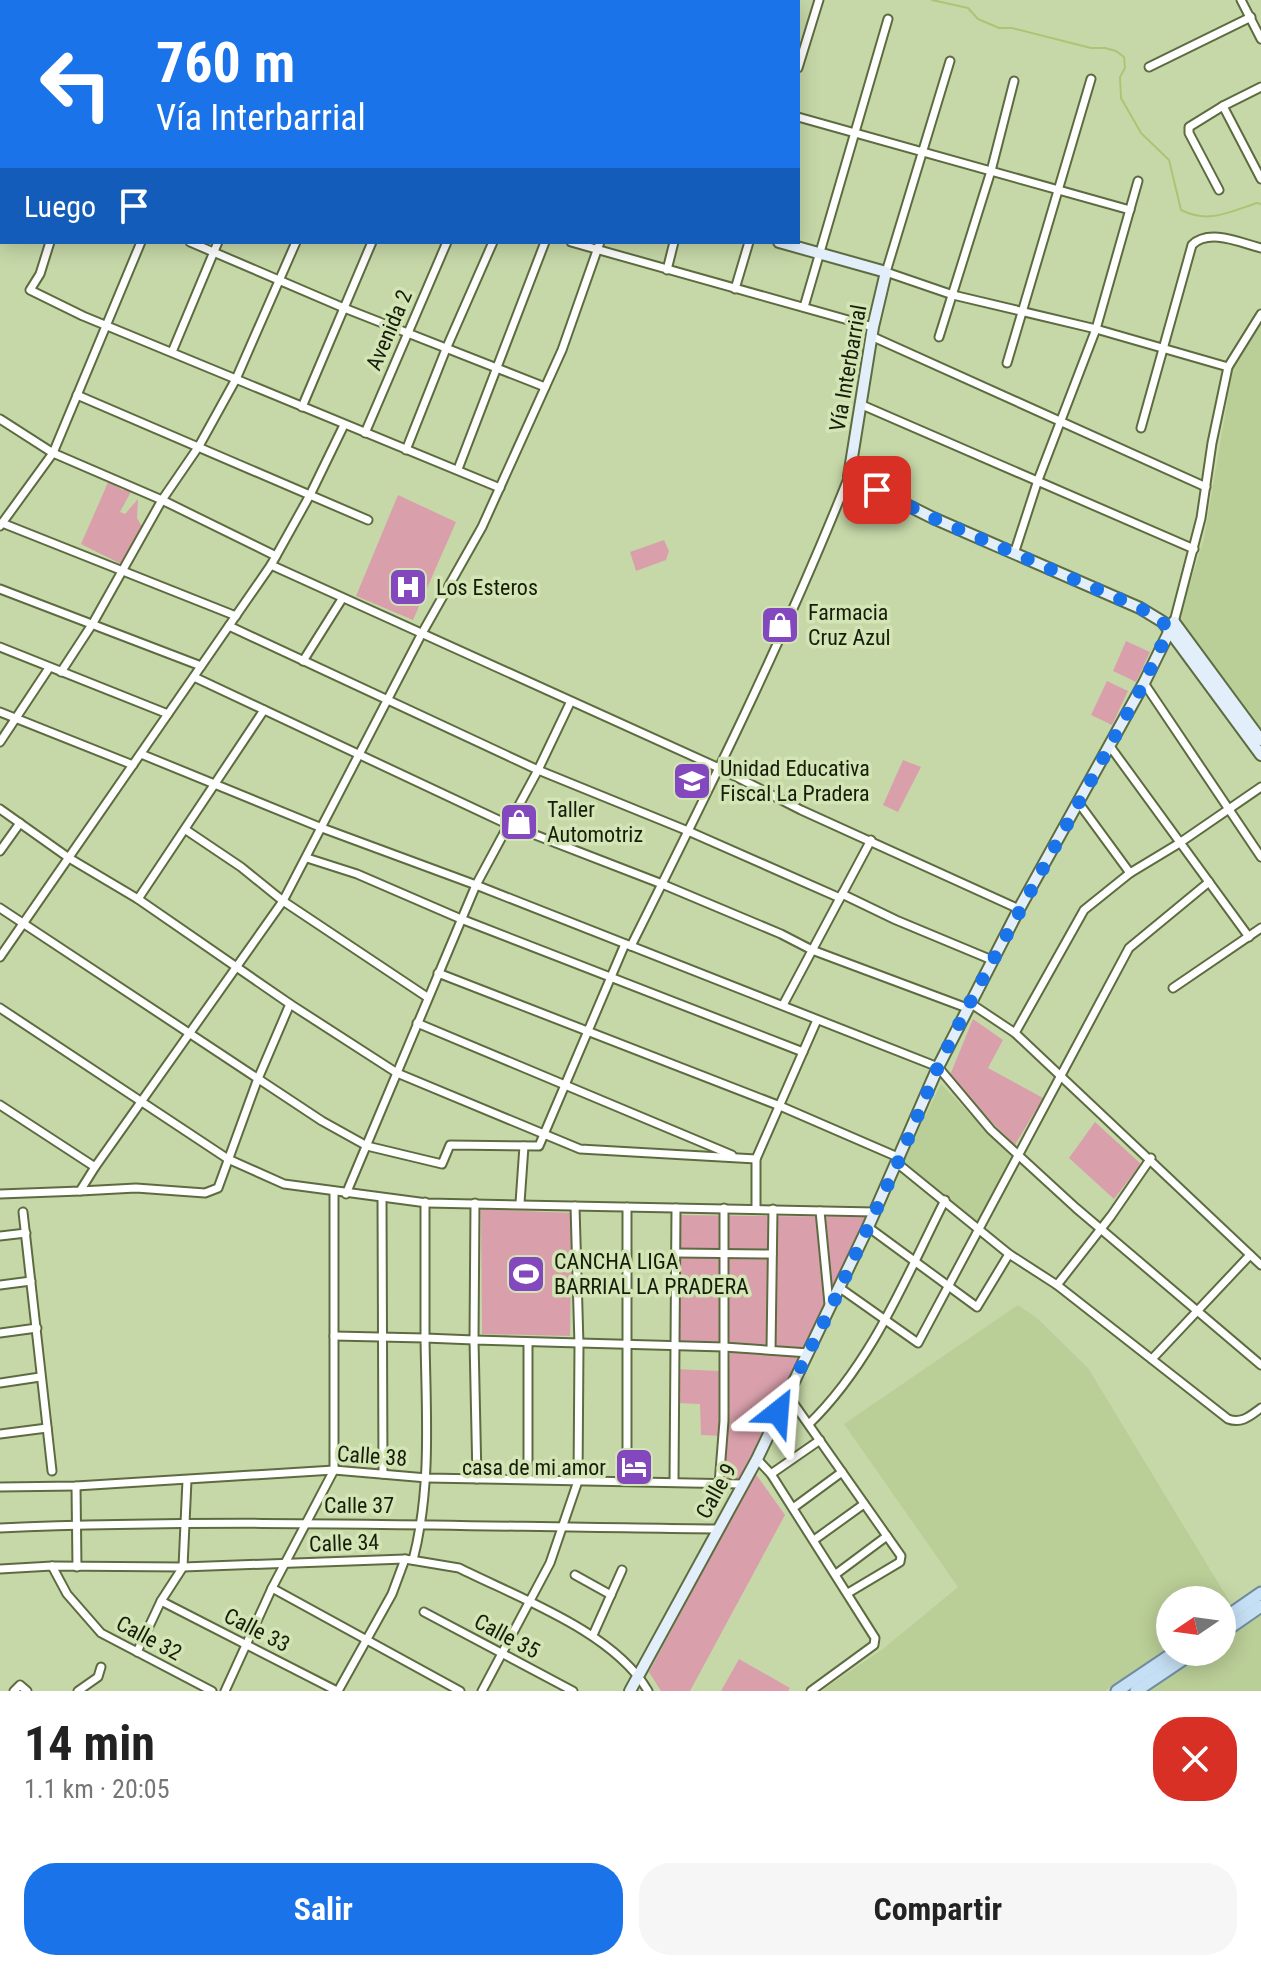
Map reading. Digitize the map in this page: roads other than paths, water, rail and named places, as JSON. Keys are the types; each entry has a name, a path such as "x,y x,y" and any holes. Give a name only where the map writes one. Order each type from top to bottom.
{"main road":[{"path":"1236,1610 1261,1593"},
{"path":"1236,1623 1261,1606"},
{"path":"1121,1690 1156,1665"},
{"path":"1136,1691 1173,1666"}],"street":[{"path":"800,62 819,0"},
{"path":"1241,0 1261,39"},
{"path":"1149,67 1251,17"},
{"path":"804,307 888,19"},
{"path":"886,272 950,61"},
{"path":"1007,363 1091,79"},
{"path":"939,337 991,171 1014,81"},
{"path":"1219,190 1189,133 1189,127 1261,87"},
{"path":"1223,106 1261,179"},
{"path":"800,118 1130,210"},
{"path":"1014,554 1038,480 1096,329 1138,181"},
{"path":"1141,428 1192,245 1203,237 1212,236 1261,248"},
{"path":"49,244 40,274 30,290 344,425 500,488"},
{"path":"140,244 53,453 1,525 236,616"},
{"path":"195,244 344,308 545,387"},
{"path":"172,352 217,244"},
{"path":"61,672 93,623 162,500 199,446 236,379 295,244"},
{"path":"302,407 371,244"},
{"name":"Avenida 2","path":"365,433 446,244"},
{"path":"406,450 492,244"},
{"path":"458,469 544,244"},
{"path":"667,270 674,244"},
{"path":"735,289 748,244"},
{"path":"786,244 953,295 1096,329 1228,367"},
{"path":"80,1191 283,901 307,858 500,488 545,387 599,246 667,270 804,307 872,332 1206,487"},
{"name":"Vía Interbarrial","path":"849,476 872,332 886,272"},
{"path":"1169,625 1194,549 1228,367 1236,359 1261,314"},
{"path":"77,395 368,520"},
{"path":"862,405 1194,549"},
{"path":"0,419 53,453 162,500 276,556"},
{"path":"0,957 271,565 344,425"},
{"path":"0,908 257,1081 367,1146 442,1164 450,1145 539,1146 611,977 662,884 719,768 822,544 849,476 1014,554 1140,608 1169,625 1261,740"},
{"path":"271,565 719,768 801,810 1019,909"},
{"path":"0,589 201,666"},
{"path":"303,661 342,599"},
{"name":"Calle 9","path":"630,1691 757,1459 830,1310 968,1005 1144,683 1169,625"},
{"path":"229,626 538,770 992,960"},
{"path":"0,647 168,714"},
{"path":"0,742 49,668"},
{"path":"194,677 507,824 662,884 812,950 968,1005 1015,1033 1261,1265"},
{"path":"1144,683 1261,857"},
{"path":"1220,692 1261,755"},
{"path":"346,1194 476,885 570,703"},
{"path":"138,899 264,710"},
{"path":"0,712 133,765"},
{"path":"1109,745 1178,844 1249,937"},
{"path":"141,754 322,828 476,885 938,1067 991,1130 1017,1154 1261,1365"},
{"path":"1015,1033 1084,910 1130,873 1261,787"},
{"path":"1078,802 1130,873"},
{"path":"0,809 69,858 138,899 397,1073 580,1149 756,1159"},
{"path":"0,851 20,823"},
{"path":"186,830 241,867 283,901 427,997"},
{"path":"783,1005 871,840"},
{"path":"307,858 357,874 461,919 803,1052"},
{"path":"840,1288 918,1343 1129,948 1209,882"},
{"path":"1173,988 1261,928"},
{"path":"438,973 780,1106 898,1161 1009,1254 1057,1285 1228,1419 1236,1422 1244,1420 1261,1408"},
{"path":"0,1194 136,1188 212,1192 218,1188 257,1081 290,1004"},
{"path":"0,1008 228,1159 276,1181 346,1194 425,1202 875,1212"},
{"path":"756,1208 756,1159 817,1020"},
{"path":"417,1023 734,1156"},
{"path":"0,1105 95,1167"},
{"path":"520,1203 524,1146"},
{"path":"1057,1285 1151,1158"},
{"path":"225,1691 272,1588 334,1470 334,1192"},
{"path":"382,1198 383,1474"},
{"path":"809,1424 830,1403 886,1319 945,1200"},
{"path":"338,1691 409,1560 422,1523 427,1478 425,1202"},
{"path":"475,1203 477,1479"},
{"path":"482,1691 550,1563 578,1481 579,1345 575,1206"},
{"path":"627,1207 627,1481"},
{"path":"674,1482 676,1208"},
{"path":"719,1484 724,1421 724,1208"},
{"path":"771,1350 773,1209"},
{"path":"820,1211 830,1310"},
{"path":"23,1212 52,1471"},
{"path":"868,1227 977,1307 1009,1254"},
{"path":"0,1236 26,1233"},
{"path":"677,1253 772,1254"},
{"path":"1152,1359 1250,1255"},
{"path":"0,1285 31,1281"},
{"path":"0,1333 37,1328"},
{"path":"334,1336 724,1347 809,1353"},
{"path":"528,1342 528,1479"},
{"path":"0,1383 40,1377"},
{"path":"787,1394 901,1556 900,1562 848,1593"},
{"path":"0,1434 47,1428"},
{"path":"771,1474 820,1440"},
{"path":"757,1459 771,1474 814,1540 876,1642 811,1691"},
{"name":"Calle 38","path":"0,1487 76,1486 334,1470 427,1478 742,1484"},
{"path":"793,1508 842,1472"},
{"path":"137,1652 161,1601 183,1567 187,1480"},
{"path":"76,1486 77,1567"},
{"path":"814,1540 864,1504"},
{"name":"Calle 37","path":"0,1528 187,1522 718,1529"},
{"path":"836,1574 887,1536"},
{"name":"Calle 34","path":"0,1569 409,1560 459,1568 593,1635 639,1675 648,1691"},
{"name":"Calle 32","path":"52,1566 67,1594 101,1633 212,1691"},
{"path":"593,1635 622,1570"},
{"path":"575,1575 611,1595"},
{"path":"272,1588 460,1691"},
{"name":"Calle 33","path":"161,1601 338,1691"},
{"name":"Calle 35","path":"424,1612 573,1691"},
{"path":"78,1691 98,1677 101,1667"},
{"path":"14,1691 20,1685 27,1691"}],"waterway":[{"path":"932,0 968,8 978,19 999,28 1012,28 1091,48 1116,51 1124,57 1125,68 1120,77 1121,98 1141,133 1169,160 1181,210 1210,216 1261,204"}],"place":[{"name":"Los Esteros","path":"408,587"},
{"name":"Farmacia Cruz Azul","path":"780,625"},
{"name":"Unidad Educativa Fiscal La Pradera","path":"692,781"},
{"name":"Taller Automotriz","path":"519,822"},
{"name":"CANCHA LIGA BARRIAL LA PRADERA","path":"526,1274"},
{"name":"casa de mi amor","path":"634,1467"}]}
